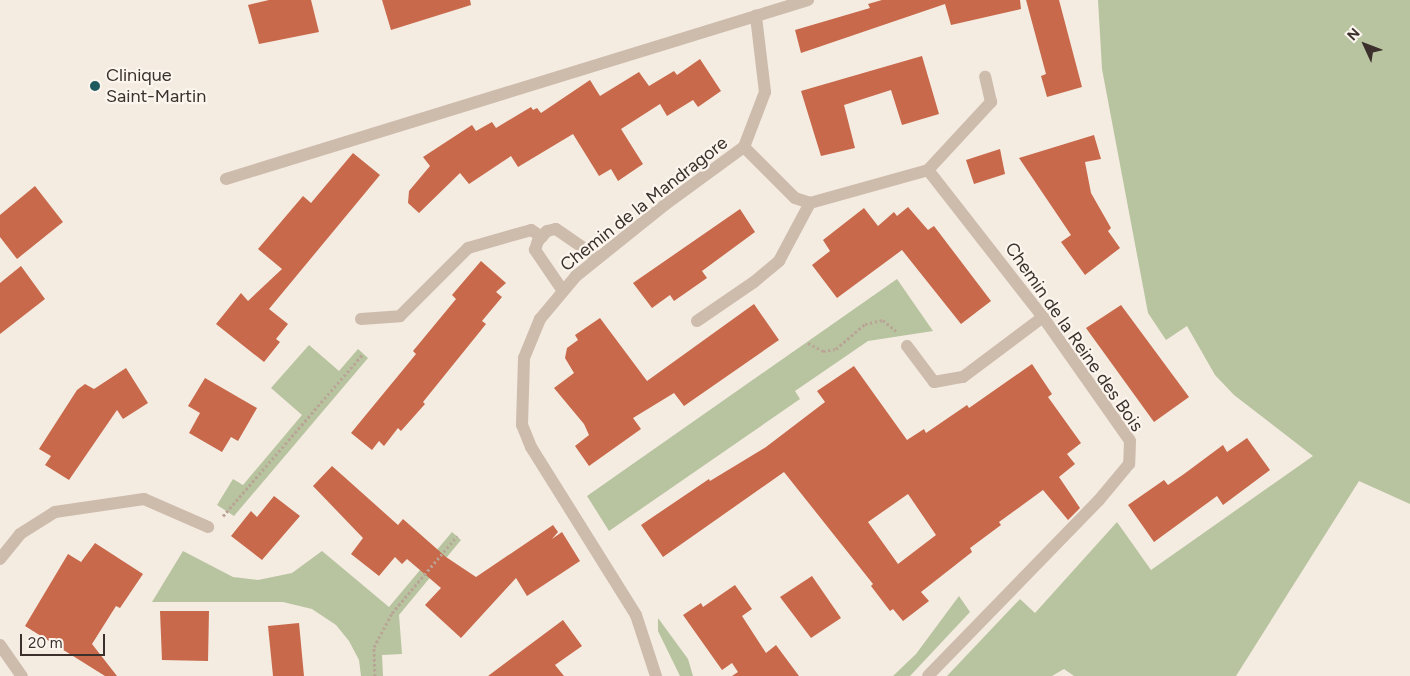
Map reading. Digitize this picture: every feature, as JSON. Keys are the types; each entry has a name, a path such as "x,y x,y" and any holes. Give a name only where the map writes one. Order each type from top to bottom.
{"street":[{"path":"226,179 808,0"},
{"name":"Chemin de la Mandragore","path":"656,676 636,615 531,448 522,425 524,358 540,319 563,291 598,258 744,147 765,92 756,16"},
{"path":"744,147 795,198 810,202 928,170 991,102 986,77"},
{"name":"Chemin de la Reine des Bois","path":"928,170 1043,317 1130,441 1129,464 1099,500 928,676"},
{"path":"697,320 754,282 779,261 810,202"},
{"path":"563,291 535,250 542,237 556,228 598,258"},
{"path":"361,318 400,316 468,248 531,230 542,237"},
{"path":"907,346 934,382 964,377 1043,317"},
{"path":"0,559 20,534 55,512 144,499 208,527"},
{"path":"0,646 22,676"}],"path":[{"path":"808,343 823,351 836,348 865,324 883,320 907,346"},
{"path":"208,527 228,512 363,354"},
{"path":"374,676 374,647 392,613 458,536"}],"green space":[{"path":"1098,0 1410,0 1410,504 1359,481 1236,676 1074,676 1064,669 1052,676 947,676 1020,599 1035,613 1117,522 1151,570 1313,456 1234,395 1215,375 1187,326 1166,340 1148,313 1102,69"},
{"path":"897,279 933,331 868,341 795,391 800,399 609,531 587,496"},
{"path":"309,345 339,371 358,349 368,358 234,516 217,505 233,479 243,485 302,415 271,388"},
{"path":"452,532 461,540 399,615 402,654 382,655 383,676 361,676 359,660 349,641 336,625 312,609 283,602 152,602 183,551 233,577 258,580 292,573 322,551 389,607"},
{"path":"959,596 970,612 910,676 893,676 916,654"},
{"path":"658,618 688,659 693,676 680,676 658,631"}],"building":[{"path":"269,0 311,0 319,32 259,44 248,5"},
{"path":"382,0 470,0 471,5 391,30"},
{"path":"882,0 1020,0 1021,9 951,25 945,4 801,53 795,30 870,8 868,4"},
{"path":"1026,0 1059,0 1082,87 1047,97 1041,76 1046,74"},
{"path":"922,56 939,114 902,125 891,90 844,105 855,148 821,156 801,91"},
{"path":"700,59 721,91 698,107 693,100 667,116 660,104 621,129 643,164 618,181 611,169 599,176 573,134 518,167 511,156 469,184 460,173 419,213 408,203 409,191 430,166 423,157 472,125 476,131 492,122 496,128 531,107 533,110 537,108 541,113 590,80 600,96 639,72 649,86 674,71 677,75"},
{"path":"1094,135 1101,159 1085,162 1091,193 1111,228 1108,231 1120,248 1085,275 1061,242 1071,235 1019,158"},
{"path":"1000,149 1005,174 974,184 966,160"},
{"path":"353,153 380,175 269,309 288,324 276,339 280,342 264,362 216,324 241,293 248,301 282,269 258,249 303,196 311,203"},
{"path":"35,186 63,222 17,259 0,237 0,215"},
{"path":"908,207 928,230 934,226 991,301 961,324 902,250 837,298 812,265 830,251 823,240 864,208 878,226 894,212 897,216"},
{"path":"740,209 755,232 702,271 707,278 674,301 670,295 652,308 633,283"},
{"path":"481,261 506,283 496,292 502,297 482,321 486,324 423,402 425,404 401,431 398,428 384,446 379,441 372,450 351,433 416,354 413,351 456,299 452,295"},
{"path":"21,266 45,299 0,334 0,283"},
{"path":"754,304 779,340 684,406 674,393 633,418 641,429 589,466 575,446 589,435 584,424 554,388 574,373 565,358 567,348 578,340 575,335 600,318 647,381"},
{"path":"1121,305 1189,397 1154,422 1086,328"},
{"path":"1032,364 1052,394 1048,397 1081,443 1067,454 1075,464 1059,477 1080,508 1068,520 1043,490 999,522 1001,525 970,548 972,552 921,592 929,601 903,621 893,609 890,611 871,586 873,584 784,472 663,557 641,525 709,479 710,481 766,447 825,402 817,391 854,366 907,440 924,429 926,433 967,405 969,408","holes":["908,494 936,535 898,564 868,522"]},
{"path":"126,368 148,403 123,419 117,410 69,480 45,465 51,456 39,449 77,390 85,384 94,389"},
{"path":"205,378 257,408 238,441 231,437 222,452 189,433 200,413 188,406"},
{"path":"1247,438 1270,470 1223,505 1217,496 1154,542 1128,505 1164,480 1168,485 1223,445 1227,452"},
{"path":"332,466 398,525 403,519 446,557 476,577 553,525 558,532 552,539 562,532 580,561 527,596 516,578 461,638 425,605 441,588 407,559 402,564 395,557 379,576 351,554 363,538 313,486"},
{"path":"274,496 300,516 262,560 231,536 251,511 257,517"},
{"path":"95,543 143,574 120,608 116,606 92,644 117,676 105,676 25,626 68,554 81,562"},
{"path":"812,576 841,618 811,638 780,597"},
{"path":"735,585 752,609 742,616 766,653 776,645 799,676 732,676 738,672 732,663 722,670 683,615 701,603 703,607"},
{"path":"160,611 209,611 208,661 162,660"},
{"path":"563,620 582,646 555,665 564,676 488,676"},
{"path":"299,623 304,676 273,676 268,626"}],"place":[{"name":"Clinique Saint-Martin","path":"95,86"}]}
